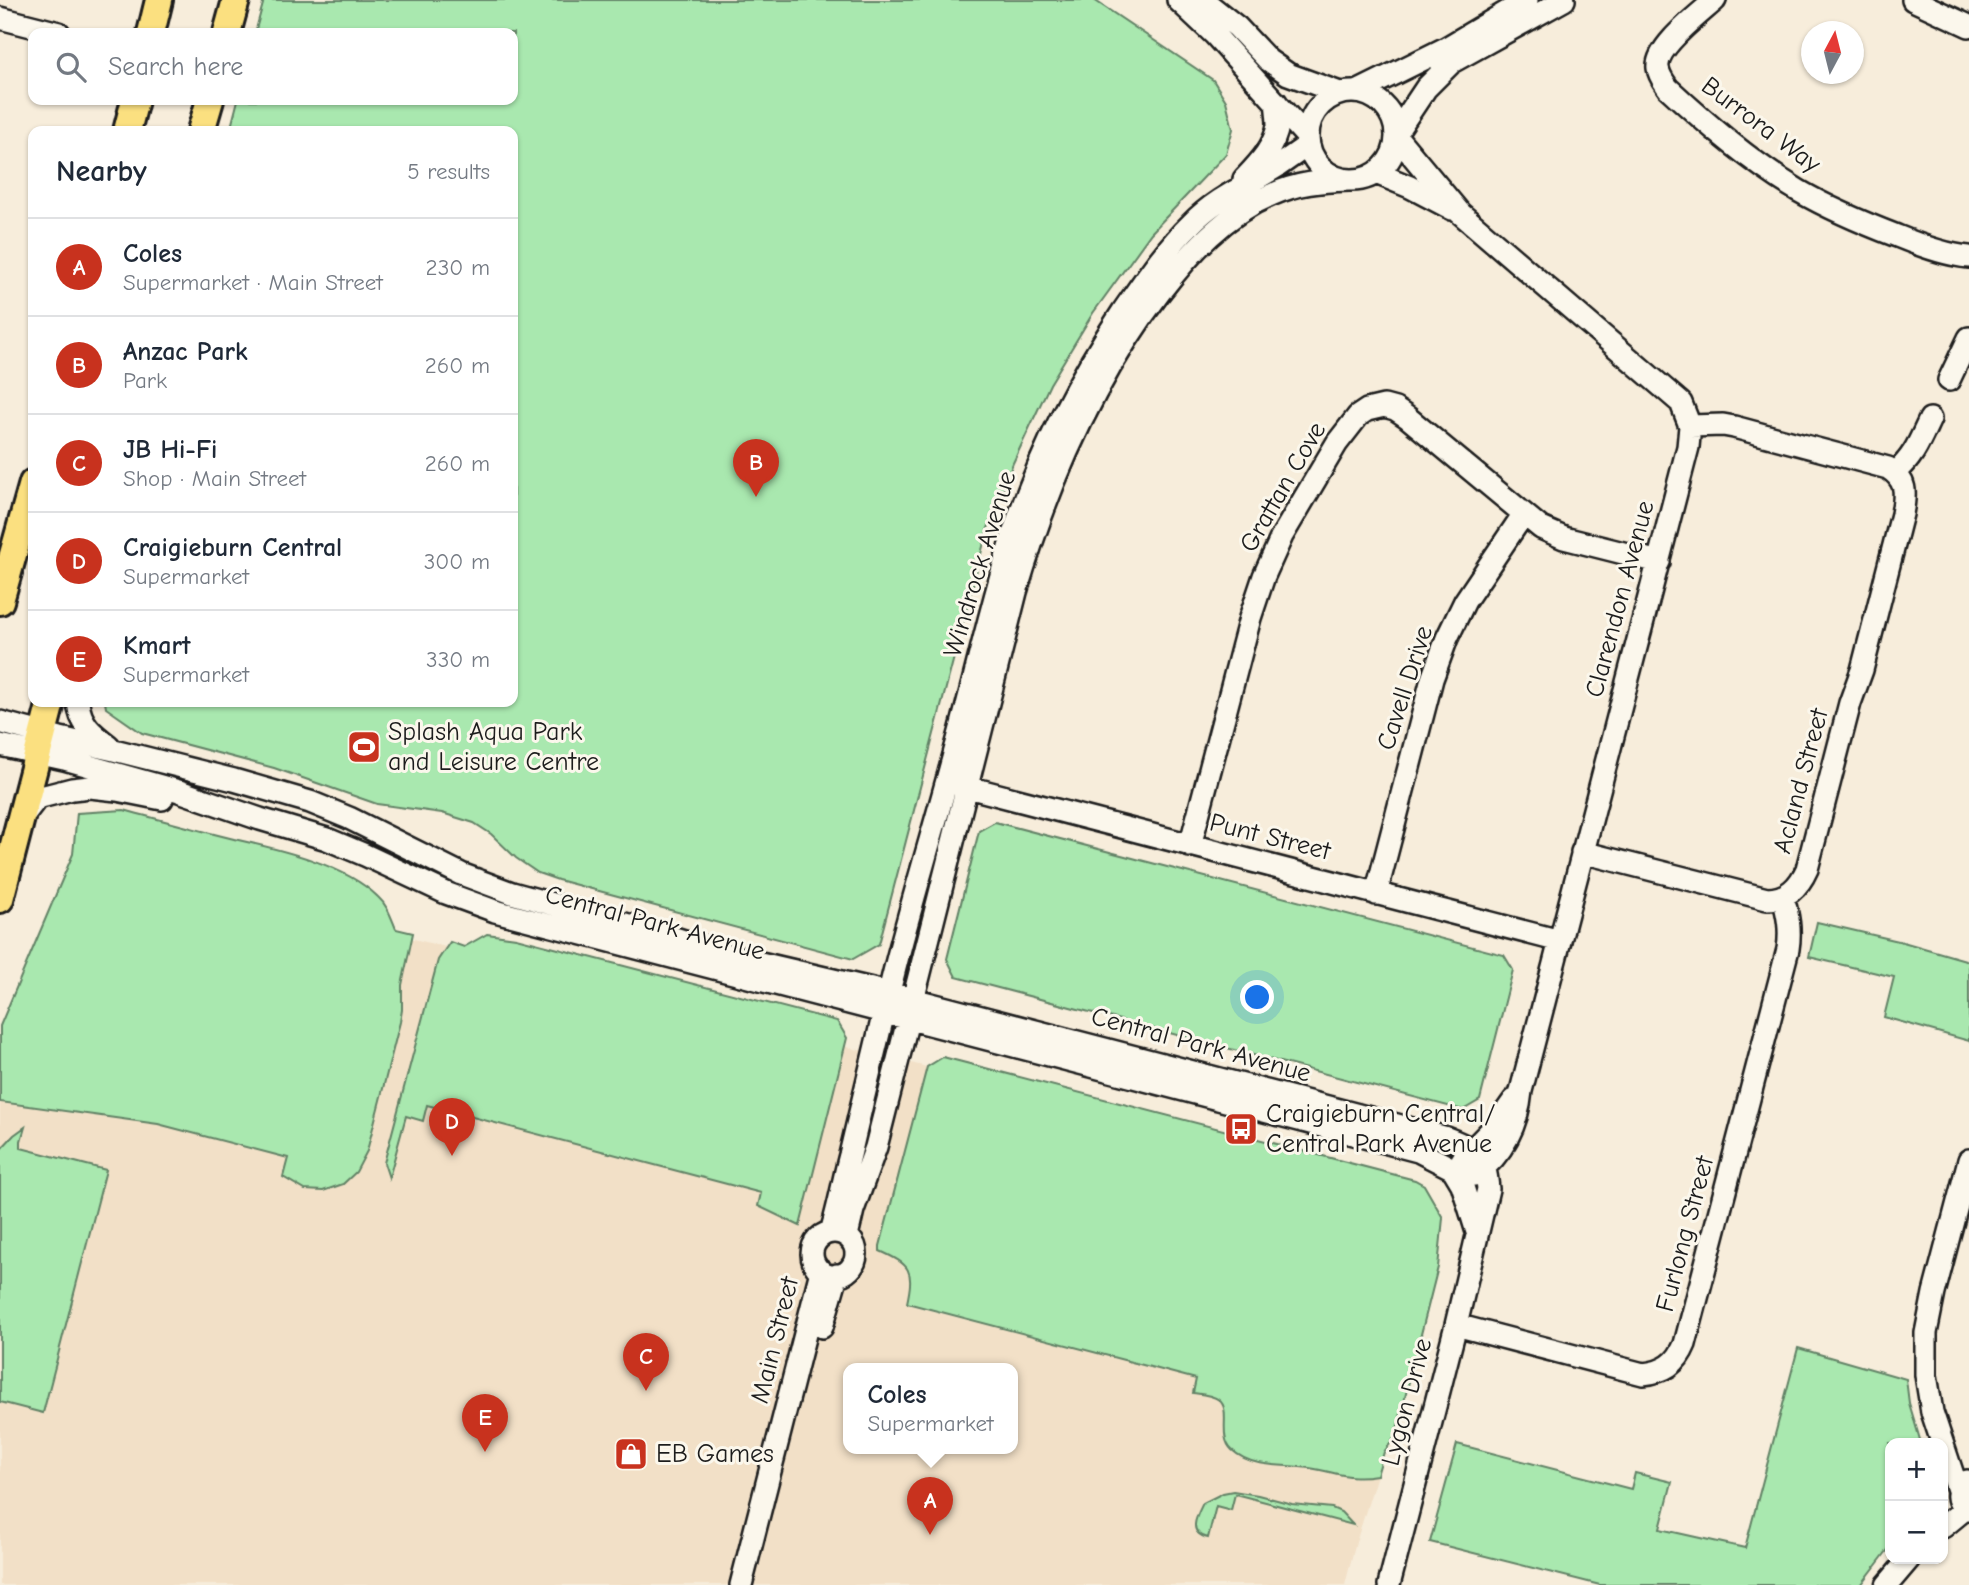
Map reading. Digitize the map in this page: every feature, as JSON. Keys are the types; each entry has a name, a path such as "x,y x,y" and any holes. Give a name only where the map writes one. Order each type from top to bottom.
{"main road":[{"path":"152,28 159,0"},
{"path":"228,28 236,0"},
{"path":"128,126 134,105"},
{"path":"202,126 208,105"},
{"path":"0,601 28,501"},
{"path":"0,899 50,707"}],"street":[{"path":"1178,0 1214,34 1308,141"},
{"path":"1203,0 1288,74 1349,93 1372,97 1384,106 1392,118 1396,135 1394,151 1387,164 1376,173 1363,179 1349,180 1334,177 1322,169 1313,158 1308,141 1309,122 1316,109 1327,99 1349,93 1446,48 1527,0"},
{"name":"Burrora Way","path":"1715,0 1668,44 1661,54 1658,67 1668,88 1736,147 1801,192 1912,242 1969,257"},
{"path":"1913,0 1969,26"},
{"path":"1396,135 1426,88 1452,62 1555,2"},
{"path":"0,18 39,28"},
{"path":"1234,191 1268,151 1275,137 1278,124 1276,102"},
{"path":"1396,135 1460,213 1669,391 1681,403 1690,426 1734,427 1876,464 1895,472 1907,463 1913,454 1930,419"},
{"name":"Windrock Avenue","path":"911,1009 1007,554 1032,482 1062,415 1087,368 1144,281 1176,240 1193,222 1234,191 1278,166 1308,141"},
{"path":"1376,173 1460,213"},
{"name":"Windrock Avenue","path":"888,1003 957,784 986,708 1033,533 1089,404 1127,338 1180,266 1203,242 1231,218 1270,195 1317,181 1349,180"},
{"path":"1949,380 1969,338"},
{"name":"Grattan Cove","path":"1190,846 1250,618 1271,558 1313,482 1337,443 1358,416 1375,407 1395,409 1541,528 1564,538 1659,562"},
{"name":"Clarendon Avenue","path":"1457,1177 1486,1167 1501,1149 1520,1109 1521,1091 1659,562 1688,447 1690,426"},
{"name":"Acland Street","path":"1783,897 1799,884 1807,869 1850,704 1862,670 1905,502 1904,485 1895,472"},
{"name":"Cavell Drive","path":"1376,894 1432,678 1447,638 1465,601 1523,514"},
{"path":"79,707 83,723 114,750"},
{"name":"Central Park Avenue","path":"0,722 41,743 260,819 327,839 446,893 495,911 911,1009 1418,1151 1457,1177"},
{"name":"Central Park Avenue","path":"0,746 41,743 114,750 234,780 310,802 349,818 461,874 512,893 666,934 888,1003"},
{"name":"Punt Street","path":"957,784 1560,942"},
{"path":"23,816 37,798 90,787 260,819"},
{"path":"1582,852 1757,897 1783,897"},
{"name":"Furlong Street","path":"1456,1325 1643,1374 1664,1370 1678,1358 1688,1334 1788,949 1790,922 1783,897"},
{"path":"839,1234 839,1206 847,1166 888,1003"},
{"path":"839,1234 853,1210 876,1147 911,1009"},
{"name":"Central Park Avenue","path":"911,1009 1447,1138 1464,1144 1478,1154 1486,1167"},
{"name":"Clarendon Avenue","path":"1457,1177 1472,1150 1497,1124 1521,1091"},
{"path":"1964,1494 1932,1412 1926,1375 1926,1333 1934,1293 1965,1190 1969,1160"},
{"path":"1477,1232 1488,1189 1486,1167"},
{"path":"1457,1177 1477,1232"},
{"name":"Lygon Drive","path":"1389,1585 1456,1325 1477,1232"},
{"path":"839,1234 854,1245 856,1256 848,1271 829,1273 814,1263 814,1246 820,1237 839,1234"},
{"name":"Main Street","path":"741,1585 829,1273"},
{"name":"Main Street","path":"755,1585 826,1309 829,1273"},
{"path":"1948,1511 1964,1494"},
{"path":"1948,1519 1964,1494"},
{"path":"1887,1585 1905,1564"}],"shaded area":[{"path":"73,854 927,1067 880,1246 881,1251 898,1259 910,1273 910,1305 1197,1379 1211,1397 1219,1399 1222,1404 1225,1411 1225,1437 1233,1452 1259,1463 1311,1468 1349,1477 1377,1475 1345,1585 0,1585 0,1026"}],"green space":[{"path":"264,0 1094,0 1213,80 1226,101 1233,129 1226,154 1151,233 1093,313 1050,384 1013,463 987,531 879,944 853,959 558,880 538,873 474,823 442,813 377,804 274,768 142,733 106,708 518,707 518,126 231,126 237,105 518,105 518,28 256,28"},
{"path":"124,810 290,853 330,867 364,885 378,897 387,908 396,929 413,933 402,985 400,1022 367,1151 356,1172 343,1184 323,1191 305,1190 283,1177 288,1158 158,1124 0,1102 0,1026 73,854 77,813"},
{"path":"995,822 1504,955 1513,970 1480,1100 1463,1110 956,977 947,959 979,831"},
{"path":"1817,922 1969,961 1969,1041 1884,1017 1894,977 1809,957"},
{"path":"487,934 516,938 837,1021 847,1038 800,1226 758,1206 761,1193 427,1105 423,1121 406,1116 389,1178 384,1163 438,960 450,942 464,947"},
{"path":"943,1057 1415,1180 1424,1185 1443,1218 1438,1267 1395,1437 1384,1452 1377,1475 1350,1476 1249,1460 1232,1450 1225,1438 1223,1404 1210,1396 1193,1393 1196,1379 907,1303 910,1283 908,1270 898,1260 880,1251 880,1246 927,1067"},
{"path":"25,1127 21,1148 106,1170 43,1413 0,1402 0,1150"},
{"path":"1798,1348 1906,1379 1909,1403 1920,1438 1885,1438 1885,1554 1861,1585 1600,1585 1430,1542 1457,1444 1631,1489 1635,1473 1672,1482 1660,1529 1745,1548"},
{"path":"1233,1491 1292,1504 1332,1508 1341,1512 1353,1525 1235,1494 1231,1510 1216,1506 1208,1538 1201,1536 1195,1524 1203,1503"}],"place":[{"name":"Anzac Park","path":"756,497"},
{"name":"Splash Aqua Park and Leisure Centre","path":"364,747"},
{"name":"Craigieburn Central/ Central Park Avenue","path":"1241,1129"},
{"name":"Craigieburn Central","path":"452,1156"},
{"name":"JB Hi-Fi","path":"646,1391"},
{"name":"Kmart","path":"485,1452"},
{"name":"EB Games","path":"631,1454"},
{"name":"Coles","path":"930,1535"}]}
